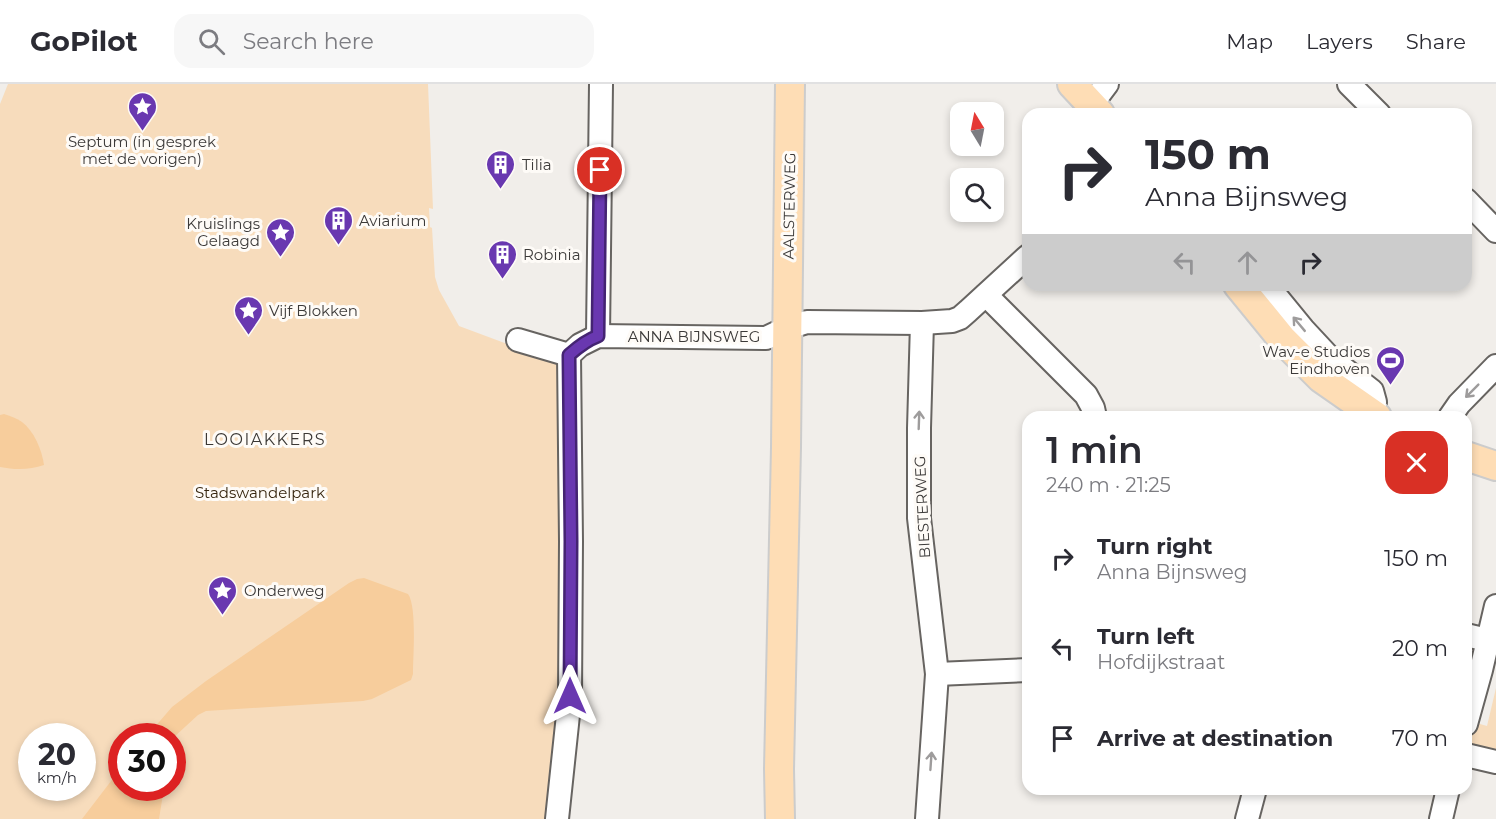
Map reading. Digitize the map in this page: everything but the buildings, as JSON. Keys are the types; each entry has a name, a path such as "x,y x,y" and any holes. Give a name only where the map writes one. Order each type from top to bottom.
{"main road":[{"name":"AALSTERWEG","path":"780,819 779,769 786,447 774,407 774,368 775,342 787,328 790,84"},
{"path":"1072,84 1100,104"},
{"path":"1243,291 1283,340 1321,378 1370,411"}],"street":[{"path":"557,819 570,696 569,355 580,345 598,336 601,84"},
{"path":"1349,84 1373,108"},
{"path":"1472,206 1496,231"},
{"path":"922,323 952,321 960,318 1022,262"},
{"path":"1272,291 1330,358 1372,391 1376,411"},
{"path":"986,295 1086,395 1094,411"},
{"name":"ANNA BIJNSWEG","path":"598,336 766,338 807,322 922,323"},
{"name":"BIESTERWEG","path":"922,323 919,518 937,674 927,819"},
{"path":"518,340 569,355"},
{"path":"1454,411 1496,366"},
{"path":"1472,702 1492,641 1496,606"},
{"path":"1472,636 1492,641"},
{"path":"937,674 1022,670"},
{"path":"1472,756 1496,762"},
{"path":"1247,819 1253,795"},
{"path":"1441,819 1447,795"}],"green space":[{"name":"Stadswandelpark","path":"8,84 428,84 433,209 429,208 430,227 432,228 435,277 439,290 459,326 564,365 560,696 549,819 0,819 0,104"},
{"path":"1496,688 1496,754 1473,747 1473,722 1487,726"}],"shaded area":[{"path":"4,414 20,421 30,430 39,447 44,465 22,469 0,467 0,415"},
{"path":"364,578 408,594 414,620 411,680 363,701 206,711 186,726 186,723 158,723 172,707 206,681 357,579"},
{"path":"108,785 108,801 162,801 159,819 82,819"}],"place":[{"name":"Septum (in gesprek met de vorigen)","path":"142,132"},
{"name":"Tilia","path":"501,190"},
{"name":"Aviarium","path":"338,246"},
{"name":"Kruislings Gelaagd","path":"281,258"},
{"name":"Robinia","path":"502,280"},
{"name":"Vijf Blokken","path":"248,336"},
{"name":"Wav-e Studios Eindhoven","path":"1391,386"},
{"name":"Onderweg","path":"223,616"}],"district":[{"name":"LOOIAKKERS","path":"265,439"}],"route":[{"path":"570,696 569,355 580,345 598,336 600,170"}]}
